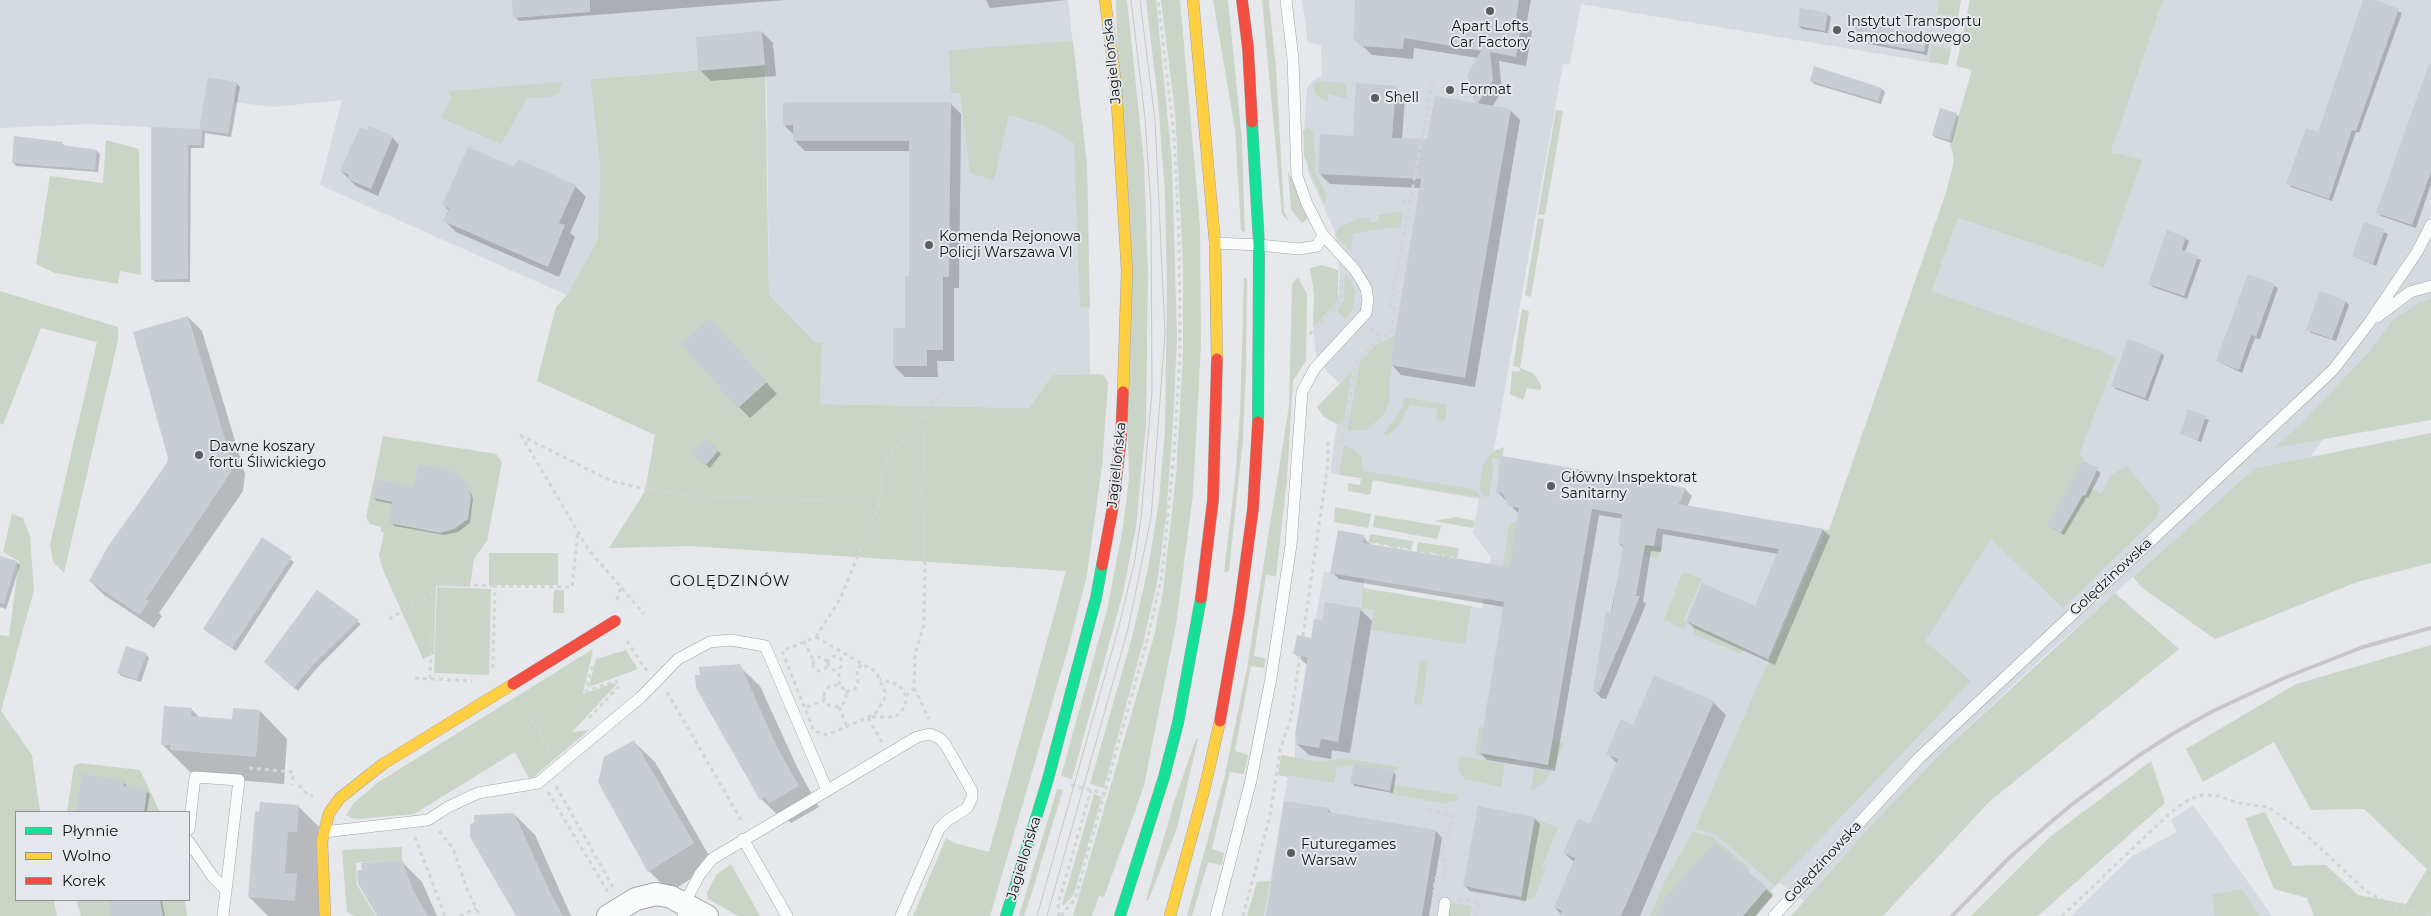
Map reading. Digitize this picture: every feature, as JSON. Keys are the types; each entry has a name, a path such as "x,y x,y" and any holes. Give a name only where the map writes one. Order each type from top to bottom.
{"main road":[{"name":"Jagiellońska","path":"1006,916 1048,779 1096,598 1113,506 1121,438 1127,271 1116,85 1105,0"},
{"path":"1120,916 1172,750 1200,612 1216,451 1215,243 1193,0"},
{"path":"1170,916 1208,772 1239,612 1252,509 1258,426 1260,245 1248,48 1242,0"},
{"path":"325,916 323,832 329,813 340,798 367,775 614,622"}],"street":[{"path":"610,906 649,894 671,897 684,910 707,916"}],"lane":[{"path":"1216,916 1251,780 1270,678 1291,544 1302,392 1315,368 1366,313 1368,300 1366,288 1355,270 1323,235 1307,204 1297,176 1293,59 1286,0"},
{"name":"Golędzinowska","path":"1774,916 1919,758 2333,370 2369,323 2416,252 2431,225"},
{"path":"1215,243 1299,249 1317,246 1323,235"},
{"path":"2369,323 2410,292 2431,286"},
{"path":"323,832 428,820 448,807 478,793 538,783 641,697 678,659 710,642 731,640 765,646 827,790"},
{"path":"684,910 706,865 743,839 917,737 926,734 935,735 945,744 970,787 972,798 967,808 948,820 939,829 901,916"},
{"path":"190,820 195,776 239,780 223,916"},
{"path":"743,839 787,916"},
{"path":"190,843 214,877 226,890"},
{"path":"1443,916 1448,900"}],"path":[{"path":"1060,916 1076,899 1146,646 1162,576 1174,453 1180,356 1179,247 1174,135 1158,0"},
{"path":"1341,443 1357,362 1376,342 1392,333 1396,309 1390,308 1433,79"},
{"path":"1352,86 1353,80"},
{"path":"1402,201 1411,200"},
{"path":"1310,334 1340,302 1343,257"},
{"path":"914,688 906,696 904,708 896,718 870,718 827,735 820,734 814,731 782,650 816,637 840,599 880,502 883,463 947,388"},
{"path":"926,413 922,490 925,556 924,625 915,654 914,688 935,729 935,735"},
{"path":"644,614 588,549 520,435 611,481 641,488 694,496 880,502"},
{"path":"1303,636 1328,463 1328,441"},
{"path":"430,678 433,584 572,587 578,532"},
{"path":"493,672 495,586"},
{"path":"389,619 433,594"},
{"path":"816,637 876,672 885,692 884,700 880,709 870,718"},
{"path":"804,641 813,660 812,666 815,670 820,671 830,658 835,656 840,658 842,663 839,668 839,685 846,692 846,701 839,707 830,706 825,700 825,692 830,686 839,685"},
{"path":"630,648 642,666 662,684 743,823"},
{"path":"1243,916 1270,816 1280,750 1291,718 1300,655"},
{"path":"813,660 818,657 823,658 830,668 835,670 839,668"},
{"path":"583,725 620,684 616,681 586,691 594,660"},
{"path":"846,692 855,689 858,683 857,670 862,664"},
{"path":"415,678 475,681"},
{"path":"880,679 899,685 906,696"},
{"path":"804,708 825,700"},
{"path":"839,707 847,726"},
{"path":"531,718 554,770 618,895"},
{"path":"870,718 882,743"},
{"path":"299,785 307,794 314,796"},
{"path":"540,792 546,790 604,887 610,906"},
{"path":"1060,916 1058,904 1091,790"},
{"path":"2062,916 2171,812 2188,800 2202,795 2219,796 2238,803 2268,807 2301,830 2366,891 2396,908 2431,915"},
{"path":"1428,810 1452,815 1449,837 1444,845 1441,858 1446,863 1444,875 1436,877 1433,895"},
{"path":"409,823 445,916"},
{"path":"446,841 453,848 468,892 480,916"},
{"path":"1448,900 1480,902 1476,916"},
{"path":"460,916 476,908"}],"shaded area":[{"path":"0,0 1068,0 1087,165 1090,374 1052,375 1029,408 820,404 822,344 816,343 769,294 767,88 765,65 590,79 600,166 598,239 567,295 320,185 342,100 273,107 234,102 237,82 208,77 199,130 90,124 0,128"},
{"path":"1116,0 1127,0 1144,162 1148,274 1146,425 1136,527 1123,593 1072,779 1061,776 1107,610 1123,527 1129,479"},
{"path":"1146,0 1156,0 1172,162 1177,338 1173,424 1166,517 1157,583 1104,788 1090,784 1131,641 1148,569 1159,500 1165,430 1167,289 1165,194 1158,101"},
{"path":"1161,0 1180,0 1200,225 1201,344 1193,494 1176,625 1144,786 1104,897 1099,896 1092,916 1073,916 1154,636 1163,591 1176,476 1183,353 1183,263 1175,112"},
{"path":"1213,0 1228,0 1242,140 1245,233 1241,230 1235,130"},
{"path":"1262,0 1269,0 1276,68 1284,211 1289,222 1282,214"},
{"path":"1302,0 1939,0 1937,14 1958,17 1951,49 1932,45 1929,62 1581,4 1570,64 1563,64 1493,455 1686,488 1679,505 1826,529 1766,665 1813,628 1958,218 2104,268 2141,161 2111,152 2163,0 2431,0 2431,353 2323,440 2310,457 2255,468 2032,667 1941,753 1864,833 1804,901 1779,882 1749,916 1264,916 1290,764 1295,757 1295,735 1324,572 1364,578 1364,588 1482,608 1491,557 1473,533 1479,499 1330,473 1337,424 1324,417 1317,407 1340,383 1326,371 1316,354 1313,327 1338,301 1340,275 1335,232 1308,172 1304,133 1307,89 1311,82 1322,75 1321,45 1308,43"},
{"path":"1939,0 1961,0 1958,17 1937,14"},
{"path":"1970,0 2163,0 2111,152 2142,160 2104,268 1958,218 1932,291 2107,353 2116,358 2079,455 2084,458 2083,461 2070,487 2085,495 2089,487 2102,494 2111,475 2127,466 2160,507 2157,517 2063,608 1991,539 1925,641 1971,681 1775,886 1715,834 1695,829 1826,529 1829,530 1946,192 1954,162 1950,146 1972,70 1956,66"},
{"path":"1073,41 1087,165 1090,308 1080,306 1074,143 1045,126 1009,115 994,180 970,173 960,93 951,93 949,50"},
{"path":"1932,45 1951,49 1948,65 1929,62"},
{"path":"765,65 769,294 816,343 822,343 820,404 1029,408 1052,375 1099,374 1104,375 1108,383 1102,466 1087,575 1070,642 990,916 913,916 946,838 954,843 989,852 1066,571 690,546 609,548 645,491 655,435 537,381 556,307 567,295 598,239 600,166 590,79"},
{"path":"1319,81 1346,83 1347,99 1328,94 1328,102 1316,95 1313,86"},
{"path":"562,82 559,93 551,97 527,98 501,144 441,118 451,98 449,91"},
{"path":"1556,110 1563,111 1545,215 1538,214"},
{"path":"1307,127 1313,131 1316,175 1326,194 1326,204 1324,204 1304,156 1303,130"},
{"path":"106,140 139,149 141,275 120,271 118,284 55,273 36,264 50,176 103,183"},
{"path":"1288,171 1307,210 1307,219 1302,223 1291,210"},
{"path":"1403,211 1400,229 1390,227 1353,234 1351,251 1335,235 1340,227 1359,219 1369,217 1370,223 1378,221 1378,215"},
{"path":"1538,218 1544,219 1531,297 1525,295"},
{"path":"1322,265 1338,270 1338,301 1313,327 1314,294 1310,268"},
{"path":"1345,274 1355,291 1353,308 1346,319 1337,311 1344,301"},
{"path":"1244,277 1247,279 1243,439 1229,571 1224,572 1235,479 1240,413"},
{"path":"1298,277 1307,294 1306,361 1293,381 1287,479 1276,576 1266,575 1254,656 1266,659 1264,668 1251,666 1235,751 1248,755 1244,774 1230,772 1212,849 1224,853 1222,865 1208,862 1192,916 1187,916 1224,779 1247,668 1289,406 1292,284"},
{"path":"0,291 118,327 118,340 64,573 53,562 50,545 97,342 41,328 3,425 0,423"},
{"path":"2431,299 2431,420 2274,448 2302,423 2370,351 2392,321 2418,303"},
{"path":"1522,309 1529,311 1520,368 1513,366"},
{"path":"1395,335 1390,365 1392,365 1389,383 1390,398 1384,414 1367,430 1347,430 1360,362 1375,346"},
{"path":"1520,368 1533,373 1541,385 1541,390 1527,388 1523,400 1510,394 1512,371 1519,372"},
{"path":"1352,371 1343,423 1337,424 1324,417 1317,407"},
{"path":"1404,397 1447,405 1445,420 1439,421 1436,418 1437,409 1410,405 1396,429 1388,435 1383,435 1402,408"},
{"path":"2431,433 2431,563 2357,582 2215,639 2141,587 2133,577 2255,468"},
{"path":"383,436 496,454 502,462 487,541 474,559 470,587 436,586 434,654 423,659 383,570 379,555 384,533 381,532 381,527 370,524 366,517"},
{"path":"1344,446 1353,449 1361,456 1364,471 1476,490 1481,498 1373,480 1370,495 1348,491 1348,483 1360,485 1361,478 1339,475"},
{"path":"1504,447 1499,474 1497,474 1499,459 1492,458 1491,465 1494,466 1489,496 1484,497 1479,489 1483,465 1492,452"},
{"path":"1335,507 1371,514 1368,528 1334,522"},
{"path":"12,514 23,518 30,536 34,590 1,711 32,755 40,811 15,811 15,901 54,901 57,916 0,916 0,635 9,636 19,561 3,552"},
{"path":"1375,515 1441,526 1437,539 1373,527"},
{"path":"1456,517 1475,521 1473,528 1434,521"},
{"path":"1513,522 1517,522 1508,574 1502,570 1509,526"},
{"path":"1370,534 1413,541 1411,551 1405,548 1400,549 1400,547 1397,547 1397,549 1384,544 1383,546 1377,543 1368,544"},
{"path":"1418,542 1459,548 1457,559 1451,556 1450,558 1444,557 1444,554 1441,556 1431,552 1430,554 1425,554 1422,551 1421,553 1417,552"},
{"path":"1641,544 1663,547 1656,558 1622,549 1623,545"},
{"path":"489,553 558,553 558,585 489,585"},
{"path":"1686,573 1702,579 1686,614 1684,621 1688,623 1683,629 1664,620 1682,574"},
{"path":"437,587 491,589 489,675 434,673"},
{"path":"1363,588 1471,606 1465,644 1371,630 1374,610 1361,608"},
{"path":"554,590 564,590 564,613 553,613"},
{"path":"2115,593 2179,649 1989,802 1883,916 1791,916 1864,833 1941,753"},
{"path":"1694,626 1745,650 1739,653 1693,634"},
{"path":"2431,645 2431,916 2314,916 2307,898 2274,889 2245,818 2265,812 2293,866 2326,865 2358,895 2406,904 2427,869 2364,809 2311,810 2274,742 2203,782 2186,749 2296,684"},
{"path":"593,649 583,694 614,683 616,685 572,732 589,730 530,780 515,752 414,814 359,819 346,815 354,803 377,783"},
{"path":"626,650 638,669 589,687 596,659"},
{"path":"1420,660 1428,661 1422,705 1414,704"},
{"path":"1479,727 1483,727 1479,753 1516,760 1516,762 1475,755"},
{"path":"1196,739 1198,739 1177,828 1148,901 1146,900 1174,802"},
{"path":"1553,740 1564,743 1553,768 1528,764 1528,761 1548,765"},
{"path":"1281,755 1320,762 1344,758 1399,767 1398,771 1353,763 1353,765 1337,768 1334,783 1289,775 1288,777 1278,775"},
{"path":"1460,756 1505,764 1501,787 1464,779 1458,768"},
{"path":"2151,761 2165,803 2038,916 1971,916 2051,836"},
{"path":"80,763 140,770 160,811 67,811 74,766"},
{"path":"1534,768 1552,771 1544,782 1531,791"},
{"path":"1391,784 1458,795 1457,802 1449,800 1448,804 1390,794"},
{"path":"1057,789 1063,790 1024,916 1019,916"},
{"path":"1094,794 1102,797 1074,894 1062,905"},
{"path":"2193,805 2272,916 2071,916 2131,857 2177,832 2171,820"},
{"path":"1534,818 1558,828 1542,866 1546,868 1534,898 1528,899 1521,905"},
{"path":"1693,832 1713,837 1750,869 1748,872 1714,842 1666,897 1656,916 1650,916 1666,879"},
{"path":"402,847 402,860 356,863 357,885 376,916 354,916 347,912 342,850"},
{"path":"731,864 760,916 738,916 708,899 707,893 716,875"},
{"path":"1270,881 1264,916 1247,916 1257,882"},
{"path":"1767,888 1774,894 1755,916 1743,916"},
{"path":"2241,889 2260,916 2215,916 2212,895"},
{"path":"76,901 185,901 187,916 81,916"},
{"path":"1450,903 1472,906 1470,916 1448,916"}],"building":[{"path":"512,0 590,0 590,12 513,18"},
{"path":"1355,0 1519,0 1516,19 1522,20 1516,57 1490,52 1493,80 1478,103 1511,109 1465,378 1390,365 1421,179 1318,174 1320,134 1353,136 1356,83 1396,86 1392,138 1427,139 1435,96 1475,103 1467,75 1481,51 1404,38 1403,49 1361,46 1354,39"},
{"path":"2363,0 2375,0 2399,9 2356,131 2352,130 2329,199 2286,184 2306,128 2318,132"},
{"path":"1800,8 1828,13 1825,31 1798,26"},
{"path":"1856,22 1927,35 1924,52 1853,39"},
{"path":"762,31 765,65 698,71 696,37"},
{"path":"2429,64 2431,65 2431,172 2412,225 2376,213"},
{"path":"1814,66 1882,88 1878,101 1810,81"},
{"path":"208,77 237,82 228,134 202,130 201,145 188,145 188,279 151,280 151,127 199,129"},
{"name":"Komenda Rejonowa Policji Warszawa VI","path":"951,102 949,277 943,277 943,350 927,350 927,366 893,366 893,328 905,328 905,276 909,276 909,141 793,141 793,125 783,126 783,103"},
{"path":"1940,108 1957,113 1949,140 1932,135"},
{"path":"369,126 393,136 371,189 347,179 349,175 340,171 360,127 368,130"},
{"path":"14,136 63,142 62,145 97,150 95,170 12,163"},
{"path":"468,147 514,167 518,159 576,185 559,223 565,225 548,267 443,221 449,208 442,205"},
{"path":"2364,222 2385,229 2373,264 2352,256"},
{"path":"2167,230 2186,237 2182,250 2198,256 2184,296 2148,284"},
{"path":"2248,274 2275,284 2256,337 2251,335 2239,370 2216,361"},
{"path":"2320,291 2346,301 2332,339 2306,330"},
{"name":"Dawne koszary fortu Śliwickiego","path":"188,316 231,459 231,472 146,599 149,601 140,615 89,581 107,548 167,463 168,458 133,332"},
{"path":"710,318 767,382 738,408 681,344"},
{"path":"2128,339 2162,352 2145,398 2111,386"},
{"path":"2188,409 2206,416 2198,440 2180,434"},
{"path":"705,438 719,450 706,465 692,454"},
{"path":"1502,456 1686,488 1679,504 1823,529 1768,659 1686,621 1702,583 1755,606 1779,549 1657,528 1654,546 1645,545 1636,596 1640,596 1599,693 1593,691 1606,612 1611,613 1613,606 1623,545 1618,544 1622,514 1592,509 1548,765 1479,753 1504,602 1330,573 1338,530 1364,535 1363,543 1509,567 1519,508 1509,506 1502,493 1496,492"},
{"path":"2083,461 2098,468 2085,496 2083,495 2061,533 2047,525"},
{"path":"418,465 446,468 461,476 469,487 471,498 468,519 454,529 440,533 389,523 392,502 373,498 376,479 414,487"},
{"path":"262,537 292,557 232,648 203,629"},
{"path":"0,556 17,561 4,604 0,603"},
{"path":"317,590 359,620 314,664 294,688 264,662"},
{"path":"1325,602 1361,608 1338,742 1321,739 1319,748 1296,744 1297,735 1295,735 1308,657 1293,654 1297,635 1311,638 1314,619 1322,621"},
{"path":"126,646 147,653 137,680 117,673"},
{"path":"740,664 777,747 799,786 769,803 765,797 760,800 696,688 695,675 700,675 699,667"},
{"path":"1654,675 1714,701 1621,916 1560,916 1562,911 1554,907 1575,858 1563,853 1578,819 1590,824 1618,759 1606,754 1621,719 1633,725"},
{"path":"164,706 192,708 191,716 232,719 233,708 260,710 256,757 170,750 171,745 161,745"},
{"path":"634,740 694,843 648,872 598,782 604,757"},
{"path":"1354,763 1394,770 1390,791 1350,783"},
{"path":"82,774 125,781 124,786 147,790 144,811 76,811"},
{"path":"1284,801 1329,808 1328,812 1436,830 1422,916 1266,916"},
{"path":"260,802 299,805 297,832 288,832 285,873 297,874 295,901 248,897 255,811 259,812"},
{"path":"1478,806 1535,817 1521,897 1463,886"},
{"path":"514,813 563,916 516,916 470,837 470,824 474,823 474,815"},
{"path":"1714,842 1767,888 1743,916 1656,916 1666,897"},
{"path":"402,860 414,892 428,916 377,916 358,884 357,871 362,870 361,863"},
{"path":"108,901 160,901 163,916 111,916"}],"tram line":[{"path":"1037,916 1119,626 1135,559 1141,518 1152,391 1151,207 1145,118 1131,0"},
{"path":"1047,916 1128,629 1151,518 1165,334 1155,120 1140,0"}],"railway":[{"path":"1952,916 2010,857 2071,805 2138,756 2174,733 2213,711 2284,678 2363,647 2431,628"}],"traffic: fast":[{"path":"1252,122 1259,245 1258,422"},
{"path":"1006,916 1048,779 1096,598 1102,565"},
{"path":"1120,916 1164,777 1178,723 1201,598"}],"traffic: slow":[{"path":"1105,0 1116,85 1127,271 1123,392"},
{"path":"1193,0 1215,243 1217,359"},
{"path":"325,916 322,841 329,813 340,798 383,764 513,684"},
{"path":"1170,916 1204,791 1220,721"}],"traffic: jam":[{"path":"1242,0 1248,48 1252,122"},
{"path":"1201,598 1213,500 1217,359"},
{"path":"1102,565 1113,506 1121,438 1123,392"},
{"path":"1220,721 1239,612 1253,509 1258,422"},
{"path":"513,684 615,621"}],"place":[{"name":"Apart Lofts Car Factory","path":"1490,11"},
{"name":"Instytut Transportu Samochodowego","path":"1837,30"},
{"name":"Format","path":"1450,90"},
{"name":"Shell","path":"1375,98"},
{"name":"Komenda Rejonowa Policji Warszawa VI","path":"929,245"},
{"name":"Dawne koszary fortu Śliwickiego","path":"199,455"},
{"name":"Główny Inspektorat Sanitarny","path":"1551,486"},
{"name":"Futuregames Warsaw","path":"1291,853"}],"district":[{"name":"GOLĘDZINÓW","path":"730,582"}]}
